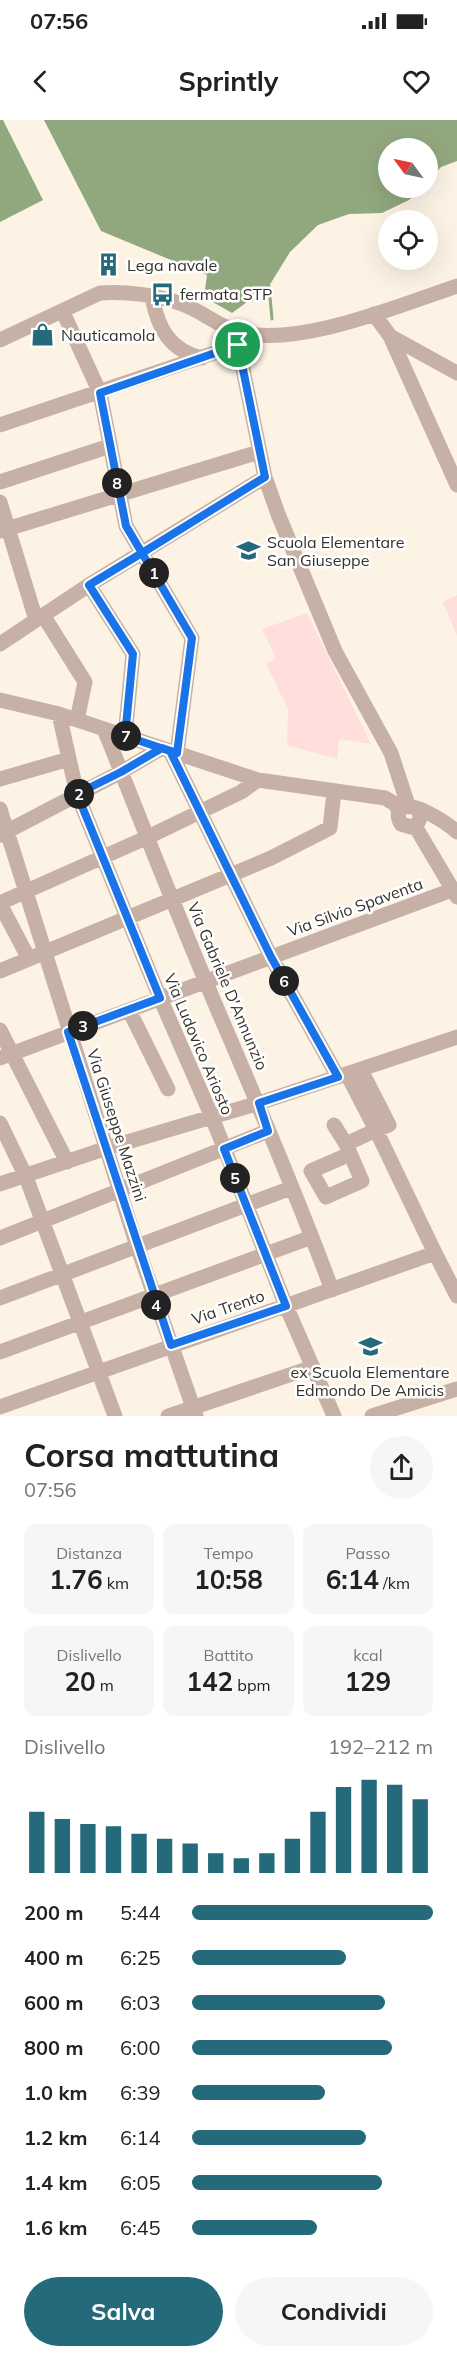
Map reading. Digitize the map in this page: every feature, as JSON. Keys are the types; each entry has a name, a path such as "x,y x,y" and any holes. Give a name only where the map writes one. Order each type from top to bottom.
{"street":[{"path":"0,425 202,358 238,339 293,335 374,314 457,286"},
{"path":"0,340 100,293 111,292 152,297 182,304 238,339 259,452 278,514 335,651 391,753 408,809 420,820 415,826 455,893"},
{"path":"152,297 158,324 162,331 174,344 191,355 202,358"},
{"path":"63,312 100,393 126,526 192,638 170,751 271,957 349,1074 457,1296"},
{"path":"374,314 390,336 457,485"},
{"path":"390,336 457,373"},
{"path":"0,482 110,446"},
{"path":"4,530 259,452"},
{"path":"0,644 89,585 265,477"},
{"path":"0,502 4,530 40,618 85,682 77,720"},
{"path":"89,585 133,654 125,736"},
{"path":"0,700 59,714 258,780 385,798 408,809 440,819 457,832"},
{"name":"Via Ludovico Ariosto","path":"59,714 77,794 160,998 212,1118 286,1306 334,1416"},
{"name":"Via Gabriele D'Annunzio","path":"104,729 172,899 259,1103 332,1290"},
{"path":"3,833 121,772 170,751"},
{"path":"0,779 69,759"},
{"path":"28,959 0,904 242,792 258,780"},
{"path":"0,971 271,858 330,828 334,792"},
{"name":"Via Giuseppe Mazzini","path":"0,809 3,833 26,891 68,1032 153,1295 194,1412"},
{"name":"Via Silvio Spaventa","path":"6,1055 271,957 455,893"},
{"path":"129,1010 168,1089"},
{"path":"0,1030 6,1055 67,1162"},
{"path":"0,1184 107,1148 259,1103 457,1037"},
{"path":"0,1123 26,1176 114,1416"},
{"path":"334,1125 348,1149 376,1130"},
{"path":"0,1238 268,1131"},
{"path":"0,1298 291,1188"},
{"path":"0,1352 312,1237"},
{"name":"Via Trento","path":"3,1406 435,1253"},
{"path":"168,1416 194,1412 313,1367"},
{"path":"372,1416 457,1389"}],"shaded area":[{"path":"0,120 3,120 43,200 0,222"},
{"path":"44,120 457,120 457,161 438,170 438,138 378,138 378,198 411,198 388,210 378,210 378,213 349,214 318,225 290,252 269,286 232,313 204,297 207,275 101,231"},
{"path":"457,595 457,636 443,602"},
{"path":"307,613 371,744 339,739 337,759 287,745 288,709 266,664 276,658 262,629"}],"waterway":[{"path":"269,286 272,319"}],"place":[{"name":"Lega navale","path":"109,265"},
{"name":"fermata STP","path":"162,294"},
{"name":"Nauticamola","path":"43,335"},
{"name":"Scuola Elementare San Giuseppe","path":"249,551"},
{"name":"ex Scuola Elementare Edmondo De Amicis","path":"370,1347"}],"route":[{"path":"238,345 100,393 126,526 142,553 89,585 133,654 125,736 162,748 170,751 271,957 338,1077 259,1103 268,1131 224,1149 286,1306 171,1345 68,1032 160,998 77,794 162,748 177,753 192,638 142,553 265,477 238,345"}]}
